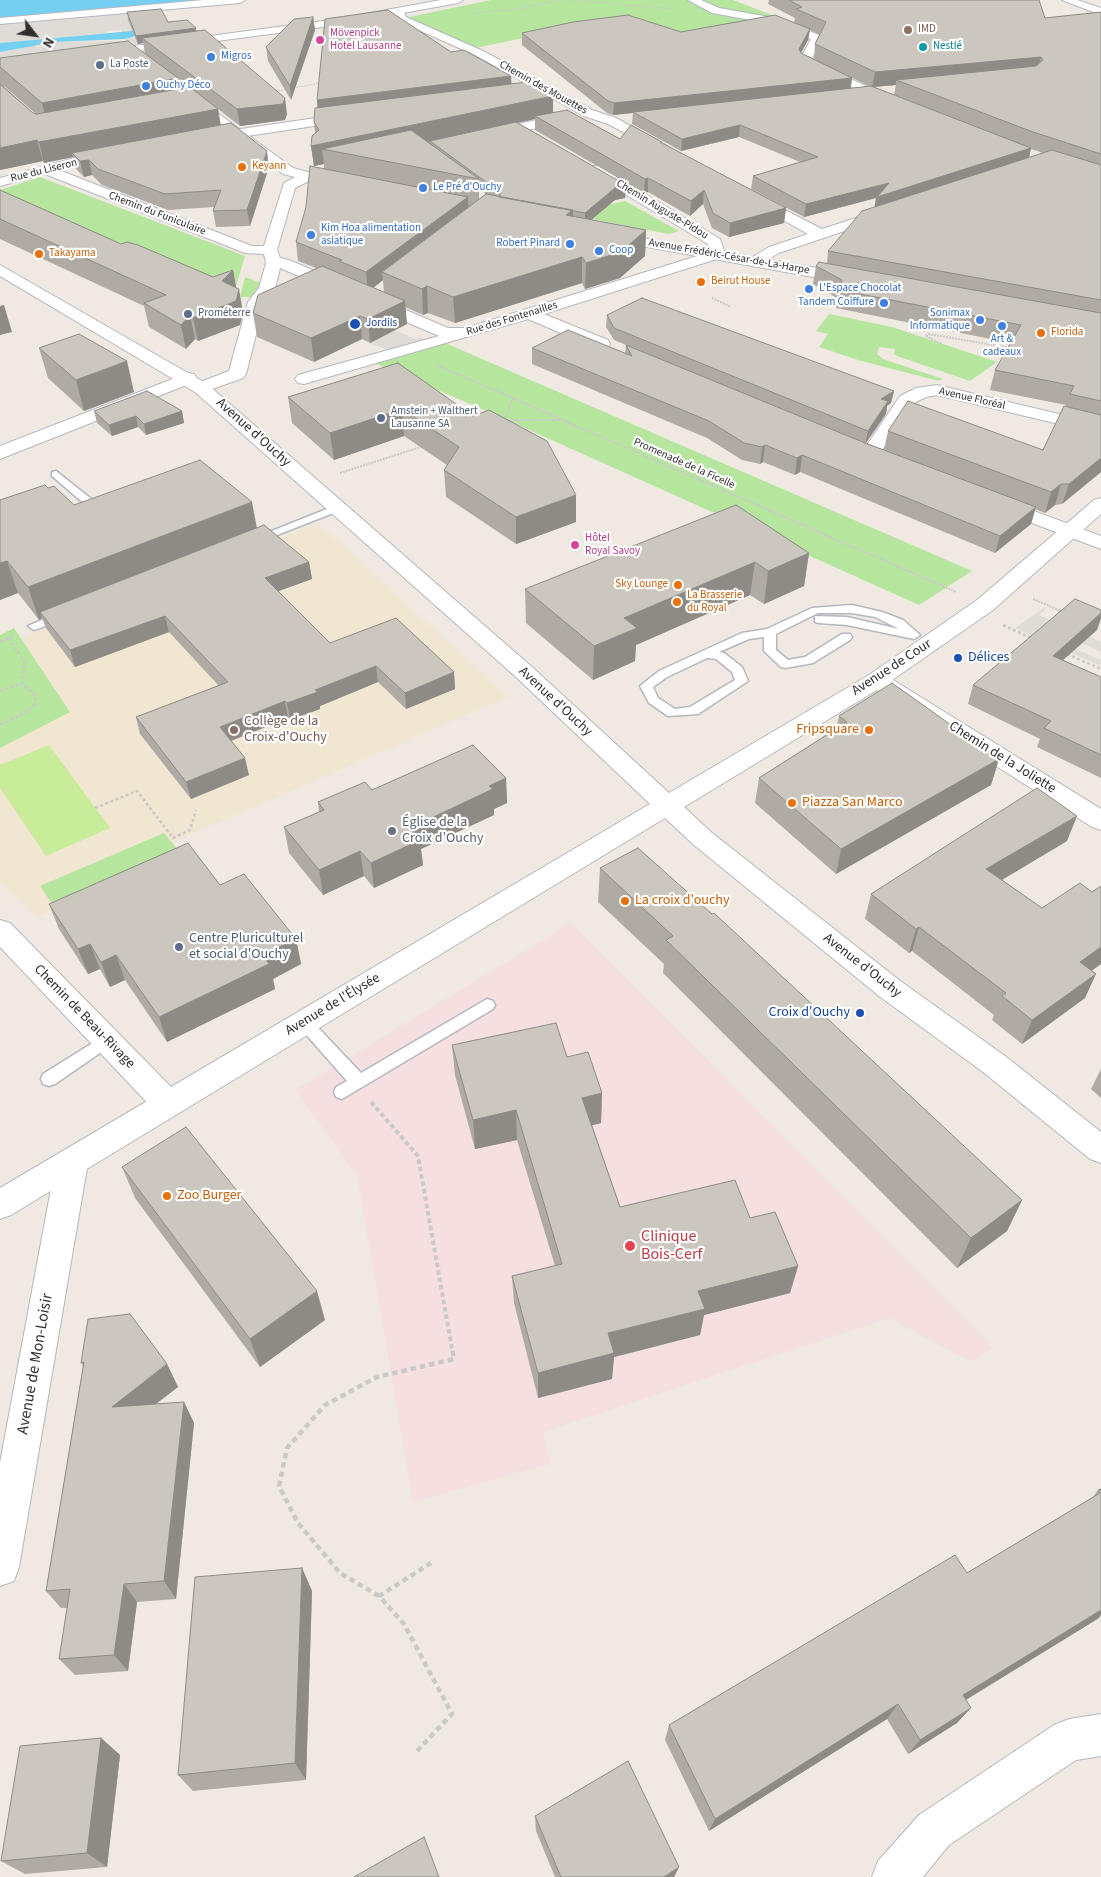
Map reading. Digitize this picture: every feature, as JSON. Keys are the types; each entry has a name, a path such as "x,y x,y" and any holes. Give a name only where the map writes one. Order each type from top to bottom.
{"street":[{"path":"0,21 240,0"},
{"path":"91,55 399,12 458,0"},
{"path":"693,0 716,11 776,21 817,38 805,61 869,92 902,105"},
{"path":"1067,0 1101,12"},
{"name":"Chemin des Mouettes","path":"399,12 402,19 479,53 588,113 612,122 675,154"},
{"path":"130,50 142,59"},
{"path":"849,94 897,89"},
{"path":"181,90 282,167 303,176 361,189"},
{"path":"526,95 551,92"},
{"path":"180,104 196,101"},
{"path":"473,138 588,113"},
{"path":"193,140 236,132 364,115"},
{"path":"612,122 632,119"},
{"name":"Rue du Liseron","path":"0,182 47,169 127,153"},
{"name":"Chemin Auguste-Pidou","path":"579,161 715,242 718,254"},
{"path":"0,453 195,383 237,374 256,302 267,289 272,257 289,186 303,176 324,168"},
{"name":"Chemin du Funiculaire","path":"47,169 284,263 377,295 446,332 468,333"},
{"path":"743,192 820,234"},
{"path":"756,261 774,250 903,207"},
{"name":"Avenue Frédéric-César-de-La-Harpe","path":"590,232 868,282"},
{"name":"Rue des Fontenailles","path":"304,379 468,333 718,254"},
{"name":"Avenue d'Ouchy","path":"0,270 195,383 524,672 703,840 888,988 994,1064 1101,1150"},
{"path":"529,314 621,352"},
{"name":"Avenue Floréal","path":"870,454 906,400 922,392 938,390 1101,429"},
{"path":"852,446 888,460"},
{"path":"985,498 1101,544"},
{"name":"Avenue de Cour","path":"666,806 877,680 922,639 985,605 1101,504"},
{"name":"Chemin de la Joliette","path":"877,680 1101,821"},
{"name":"Avenue de l'Élysée","path":"0,1205 666,806"},
{"name":"Chemin de Beau-Rivage","path":"0,930 168,1104"},
{"name":"Avenue de Mon-Loisir","path":"0,1567 72,1162"},
{"path":"894,1877 934,1830 1069,1740 1101,1735"}],"lane":[{"path":"56,474 91,504"},
{"path":"244,544 337,508"},
{"path":"34,626 71,612"},
{"path":"705,654 720,656 738,670 742,681 693,711 673,713 653,700 646,686 663,674 705,654 746,636 770,632 794,621 826,619 848,621 922,639"},
{"path":"770,632 770,651 785,664 809,660 846,637"},
{"path":"303,1022 352,1086 487,1005"},
{"path":"49,1079 107,1040"}],"path":[{"path":"469,13 518,9 561,0"},
{"path":"37,38 40,47"},
{"path":"267,88 272,92 328,82"},
{"path":"712,298 731,307"},
{"path":"942,344 926,336 928,334 1012,348"},
{"name":"Promenade de la Ficelle","path":"404,352 957,592"},
{"path":"505,419 513,398"},
{"path":"496,422 505,419 563,420"},
{"path":"340,473 432,443"},
{"path":"1027,596 1068,614"},
{"path":"997,623 1040,642"},
{"path":"0,642 34,626"},
{"path":"8,638 25,662 22,683"},
{"path":"1066,654 1101,669"},
{"path":"0,691 22,683"},
{"path":"0,725 28,711 35,704 36,697 22,683"},
{"path":"95,808 137,791 173,838 190,830 196,810"},
{"path":"352,1086 418,1156 454,1359 378,1377 325,1405 287,1448 279,1486 298,1523 340,1573 379,1596 404,1624 452,1714 417,1751"},
{"path":"379,1596 431,1563"}],"shaded area":[{"path":"123,7 132,29 165,28 122,32 121,30 107,31 107,33 0,43 0,18"},
{"path":"147,35 169,40 0,63 0,52 35,45 36,47 42,47 41,44 55,42 125,41 125,39"},
{"path":"284,283 416,339 420,337 433,343 390,351 370,343 375,340 282,288"},
{"name":"Collège de la Croix-d'Ouchy","path":"318,523 508,697 173,842 182,855 37,917 0,882 0,748 70,712 21,638"},
{"path":"1044,608 1046,609 1039,615 1101,642 1101,652 1082,643 1076,649 1101,660 1101,666 1015,628"},
{"name":"Clinique Bois-Cerf","path":"571,923 993,1348 971,1362 889,1318 543,1432 550,1464 413,1502 357,1175 295,1090"}],"green space":[{"path":"491,0 733,0 782,19 664,36 563,30 465,50 395,20"},
{"path":"40,177 245,256 232,299 0,190"},
{"path":"625,201 679,231 669,234 566,214"},
{"path":"245,277 261,283 251,297 240,297"},
{"path":"829,314 892,327 997,362 970,381 897,356 894,354 895,349 879,347 877,354 883,359 943,379 939,381 858,360 819,347 828,334 816,331"},
{"path":"445,343 972,571 919,605 505,419 375,363"},
{"path":"14,628 70,712 0,748 0,635"},
{"path":"49,745 110,828 46,856 0,788 0,765"},
{"path":"164,833 182,855 56,909 40,886"}],"water":[{"path":"0,0 202,0 0,18"},
{"path":"165,28 125,39 55,42 0,52 0,43"}],"building":[{"path":"789,0 1039,0 1045,18 1101,12 1101,154 1033,132 896,80 1036,66 1043,60 1041,57 875,72 815,44 826,22 796,9 802,7"},
{"path":"161,9 168,22 187,20 196,28 136,36 127,12"},
{"path":"388,10 451,52 464,50 511,76 317,100 325,19"},
{"path":"628,15 681,32 775,15 810,29 799,49 801,53 852,78 614,103 608,101 522,33 573,22"},
{"path":"313,17 290,86 266,47 294,19"},
{"path":"205,30 285,98 283,104 237,109 142,38"},
{"path":"128,41 178,78 42,103 0,67 0,58"},
{"path":"527,82 553,96 311,146 312,136 319,130 314,122 315,108"},
{"path":"0,84 33,113 37,114 190,87 218,109 0,148"},
{"path":"871,86 1031,148 877,197 889,183 806,204 753,176 818,157 740,125 682,139 633,112"},
{"path":"567,110 620,139 631,125 786,208 730,223 713,213 704,190 691,201 648,178 645,179 535,116"},
{"path":"516,122 626,185 615,188 585,213 499,197 501,193 430,141"},
{"path":"231,123 267,151 247,210 213,211 221,190 165,194 98,169 89,160 80,161 72,153"},
{"path":"411,130 479,179 322,149"},
{"path":"1052,150 1101,165 1101,300 828,251 862,211"},
{"path":"310,166 468,197 366,272 339,261 342,260 296,242 306,207"},
{"path":"0,190 121,244 127,242 138,245 213,277 233,270 222,281 239,289 236,301 193,318 190,315 181,325 144,303 166,295 0,219"},
{"path":"486,194 573,210 566,215 646,230 621,252 586,263 582,257 453,297 427,286 422,289 382,272"},
{"path":"819,262 1101,313 1101,401 1070,394 1074,386 995,370 1021,325 839,290 842,280 816,266"},
{"path":"322,266 405,301 368,319 360,316 311,338 253,313 258,295"},
{"path":"642,298 894,391 881,399 888,401 868,431 614,328 607,315"},
{"path":"568,330 632,356 626,345 865,443 1036,507 1000,536 802,455 797,458 765,445 762,447 744,443 709,421 532,348"},
{"path":"79,334 127,361 76,380 39,348"},
{"path":"398,363 473,416 489,410 547,441 576,495 516,517 444,470 459,447 402,409 330,433 288,397"},
{"path":"147,391 182,411 144,424 136,416 109,425 94,411"},
{"path":"908,401 1043,450 1064,406 1101,415 1101,458 1069,484 1061,484 1051,492 888,431"},
{"path":"200,460 252,502 28,587 7,561 0,563 0,500 45,485 48,488 54,486 74,505"},
{"path":"736,505 809,553 768,571 755,562 624,618 637,628 594,646 525,589"},
{"path":"264,525 309,562 265,578 330,643 396,618 454,672 405,693 376,666 315,690 318,692 287,703 285,701 220,727 245,758 186,782 136,717 228,682 165,616 70,650 40,612"},
{"path":"1075,599 1101,610 1101,613 1053,656 1101,677 1101,755 1044,728 1051,721 973,685"},
{"path":"892,683 999,759 841,849 759,778 847,722 839,716"},
{"path":"473,745 506,778 489,786 493,789 410,828 420,840 371,863 360,851 319,870 284,827 324,810 318,802 365,782 372,790"},
{"path":"1037,788 1077,816 986,869 1042,908 1080,883 1092,892 1101,886 1101,947 1080,962 1096,974 1032,1020 1002,996 1006,993 919,927 916,929 871,894"},
{"name":"Centre Pluriculturel et social d'Ouchy","path":"188,843 220,885 244,874 296,939 263,955 269,964 159,1017 116,955 101,962 90,944 78,949 49,904"},
{"path":"638,848 712,914 714,913 1022,1200 971,1238 666,940 673,936 600,868"},
{"path":"556,1023 567,1057 588,1052 602,1093 582,1098 620,1207 735,1180 750,1218 775,1212 798,1266 698,1291 705,1309 608,1333 614,1353 538,1373 512,1276 562,1264 516,1110 473,1120 452,1045"},
{"path":"186,1127 317,1291 250,1339 122,1167"},
{"path":"130,1314 167,1364 112,1407 184,1402 164,1581 124,1584 114,1655 59,1659 70,1589 46,1591 84,1362 81,1363 88,1319"},
{"path":"1101,1489 1101,1610 963,1695 971,1708 920,1740 898,1704 715,1819 669,1725 955,1555 967,1573 1100,1493 1098,1490"},
{"path":"302,1568 295,1763 178,1775 195,1577"},
{"path":"101,1738 87,1853 1,1861 20,1746"},
{"path":"628,1761 679,1867 664,1877 561,1877 535,1816"},
{"path":"424,1837 439,1877 354,1877"}],"place":[{"name":"IMD","path":"908,30"},
{"name":"Mövenpick Hotel Lausanne","path":"320,40"},
{"name":"Nestlé","path":"923,47"},
{"name":"Migros","path":"211,57"},
{"name":"La Poste","path":"100,65"},
{"name":"Ouchy Déco","path":"146,86"},
{"name":"Keyann","path":"242,167"},
{"name":"Le Pré d'Ouchy","path":"423,188"},
{"name":"Kim Hoa alimentation asiatique","path":"311,235"},
{"name":"Robert Pinard","path":"570,244"},
{"name":"Coop","path":"599,251"},
{"name":"Takayama","path":"39,254"},
{"name":"Beirut House","path":"701,282"},
{"name":"L'Espace Chocolat","path":"809,289"},
{"name":"Tandem Coiffure","path":"884,303"},
{"name":"Prométerre","path":"188,314"},
{"name":"Sonimax Informatique","path":"980,320"},
{"name":"Jordils","path":"355,324"},
{"name":"Art & cadeaux","path":"1002,326"},
{"name":"Florida","path":"1041,333"},
{"name":"Amstein + Walthert Lausanne SA","path":"381,418"},
{"name":"Hôtel Royal Savoy","path":"575,545"},
{"name":"Sky Lounge","path":"678,585"},
{"name":"La Brasserie du Royal","path":"677,602"},
{"name":"Délices","path":"958,658"},
{"name":"Collège de la Croix-d'Ouchy","path":"234,730"},
{"name":"Fripsquare","path":"869,730"},
{"name":"Piazza San Marco","path":"792,803"},
{"name":"Église de la Croix d’Ouchy","path":"392,831"},
{"name":"La croix d'ouchy","path":"625,901"},
{"name":"Centre Pluriculturel et social d'Ouchy","path":"179,947"},
{"name":"Croix d'Ouchy","path":"860,1013"},
{"name":"Zoo Burger","path":"167,1196"},
{"name":"Clinique Bois-Cerf","path":"630,1246"}]}
